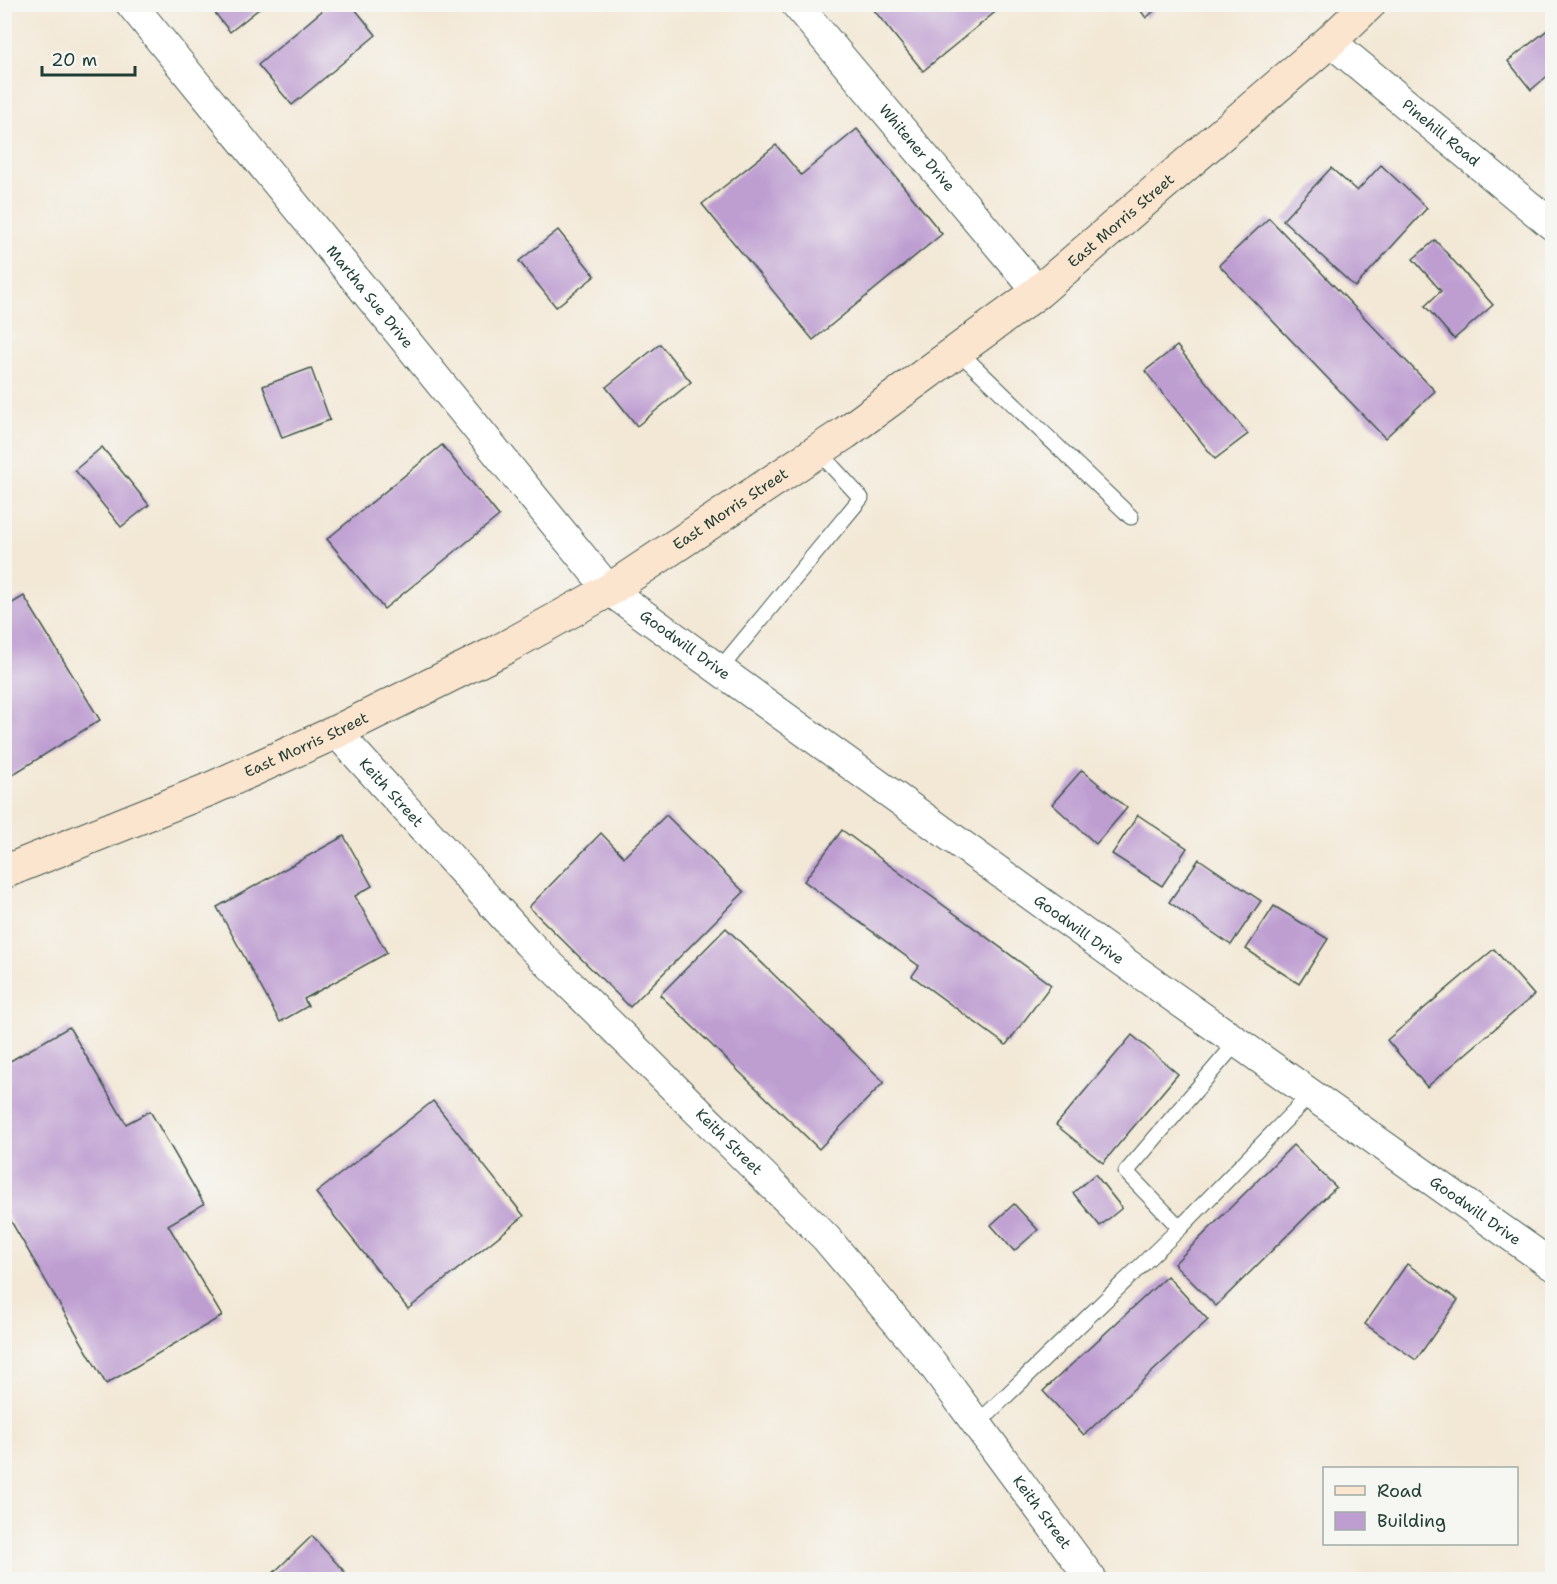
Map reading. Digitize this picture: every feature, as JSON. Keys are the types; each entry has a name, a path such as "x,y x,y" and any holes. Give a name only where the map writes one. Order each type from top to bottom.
{"main road":[{"name":"East Morris Street","path":"8,865 210,789 336,732 499,651 609,590 818,451 1038,292 1330,41 1369,4"}],"street":[{"name":"Martha Sue Drive","path":"131,4 609,590"},
{"name":"Whitener Drive","path":"796,4 1038,292"},
{"name":"Pinehill Road","path":"1330,41 1552,225"},
{"name":"Goodwill Drive","path":"609,590 1552,1265"},
{"name":"Keith Street","path":"336,732 528,943 826,1238 931,1362 1092,1580"}],"lane":[{"path":"958,351 1131,517"},
{"path":"719,670 861,498 818,451"},
{"path":"1180,1228 1126,1172 1238,1042"},
{"path":"977,1425 1180,1228 1311,1094"}],"building":[{"path":"208,4 257,4 260,8 230,32"},
{"path":"330,4 351,4 376,35 292,105 258,65"},
{"path":"869,4 1005,4 923,71"},
{"path":"1136,4 1162,4 1146,18"},
{"path":"1550,28 1552,32 1552,72 1531,90 1508,61"},
{"path":"857,129 942,234 813,340 702,204 776,145 801,175"},
{"path":"1381,165 1427,208 1355,287 1283,220 1331,168 1357,191"},
{"path":"1269,218 1435,391 1385,438 1219,265"},
{"path":"558,230 595,276 556,307 519,261"},
{"path":"1435,240 1493,305 1454,339 1425,306 1441,291 1413,259"},
{"path":"660,344 691,382 637,426 606,387"},
{"path":"1177,346 1248,434 1215,459 1145,371"},
{"path":"311,368 330,420 282,438 263,386"},
{"path":"442,445 499,516 384,609 327,539"},
{"path":"102,447 149,505 121,527 75,470"},
{"path":"24,596 100,720 7,778 4,774 4,608"},
{"path":"1082,770 1127,808 1096,844 1052,804"},
{"path":"666,815 744,892 630,1007 529,907 601,833 624,857"},
{"path":"1138,815 1187,848 1162,886 1112,854"},
{"path":"842,830 1051,985 1006,1045 912,976 919,966 804,881"},
{"path":"344,836 372,886 355,896 387,953 304,999 308,1006 280,1022 217,907"},
{"path":"1199,859 1261,901 1231,945 1169,902"},
{"path":"1274,906 1328,939 1299,984 1246,949"},
{"path":"726,928 884,1082 819,1149 660,995"},
{"path":"1494,949 1534,995 1427,1087 1387,1040"},
{"path":"69,1027 126,1124 150,1111 204,1204 168,1225 222,1316 106,1384 5,1211 5,1064"},
{"path":"1132,1035 1178,1074 1103,1163 1056,1125"},
{"path":"433,1101 524,1216 408,1309 316,1193"},
{"path":"1293,1145 1336,1187 1216,1306 1174,1264"},
{"path":"1095,1174 1122,1208 1100,1226 1073,1193"},
{"path":"1014,1204 1038,1230 1014,1251 991,1225"},
{"path":"1407,1264 1458,1300 1416,1360 1365,1324"},
{"path":"1167,1276 1208,1320 1084,1435 1043,1391"},
{"path":"312,1536 352,1580 266,1580"}]}
